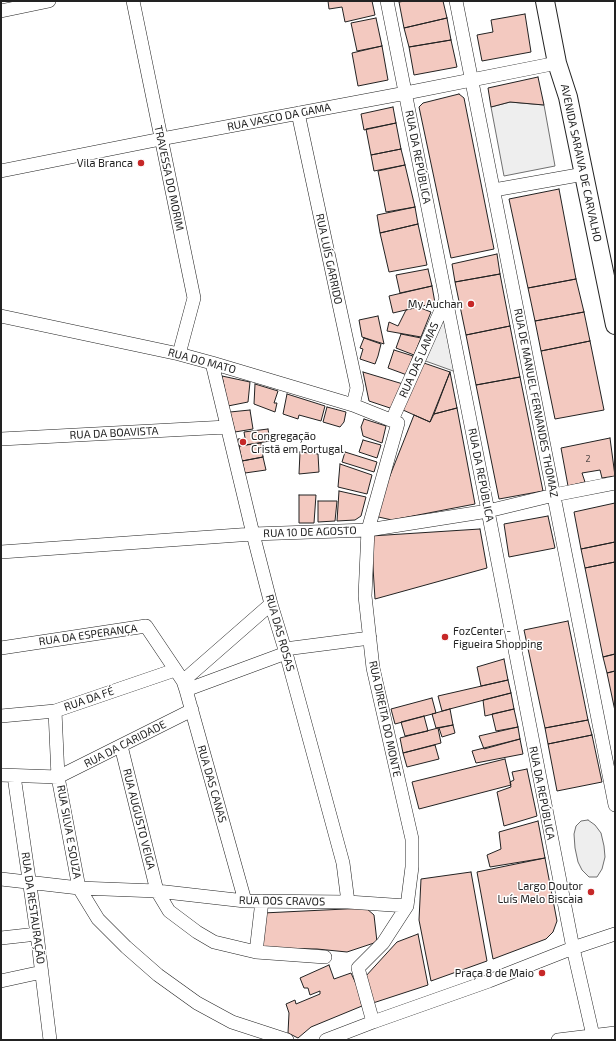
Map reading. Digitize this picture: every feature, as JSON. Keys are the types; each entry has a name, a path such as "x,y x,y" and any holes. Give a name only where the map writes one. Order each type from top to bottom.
{"main road":[{"name":"AVENIDA SARAIVA DE CARVALHO","path":"545,1 557,63 568,97 615,324"}],"street":[{"path":"1,11 49,1"},
{"name":"TRAVESSA DO MORIM","path":"133,1 194,298 179,354"},
{"name":"RUA DA REPÚBLICA","path":"387,1 573,948"},
{"name":"RUA DE MANUEL FERNANDES THOMAZ","path":"456,1 615,805"},
{"name":"RUA VASCO DA GAMA","path":"1,171 557,63"},
{"name":"RUA LUÍS GARRIDO","path":"298,113 357,388 353,405"},
{"path":"494,190 584,174"},
{"name":"RUA DAS LAMAS","path":"368,530 395,422 446,299"},
{"name":"RUA DO MATO","path":"1,316 179,354 353,405 395,422"},
{"name":"RUA DAS ROSAS","path":"212,363 271,604 286,651 343,863 348,902"},
{"name":"RUA DA BOAVISTA","path":"1,439 227,427"},
{"name":"RUA 10 DE AGOSTO","path":"1,552 253,534 368,530 488,511 554,495 615,483"},
{"name":"RUA DIREITA DO MONTE","path":"368,530 365,596 373,668 412,839 412,867 407,906"},
{"path":"185,686 271,604"},
{"name":"RUA DA ESPERANÇA","path":"1,648 146,626 175,670"},
{"path":"185,686 286,651 370,638"},
{"name":"RUA DAS CANAS","path":"175,670 185,686 245,901"},
{"name":"RUA DA FÉ","path":"1,716 55,711 175,670"},
{"name":"RUA DA CARIDADE","path":"58,777 192,710"},
{"name":"RUA SILVA E SOUZA","path":"55,711 58,777 79,888"},
{"name":"RUA AUGUSTO VEIGA","path":"121,746 157,892 169,911 197,932 214,942 256,952 325,956"},
{"path":"1,776 58,777"},
{"name":"RUA DA RESTAURAÇÃO","path":"14,776 30,882 50,1040"},
{"name":"RUA DOS CRAVOS","path":"1,880 79,888 157,892 245,901 348,902 407,906"},
{"path":"79,888 98,919 126,947 158,975 197,1003 232,1022 287,1040"},
{"path":"256,952 262,902"},
{"path":"373,1022 358,968 383,943 407,906"},
{"path":"1,938 37,934"},
{"path":"326,1040 488,981 573,948 615,934"},
{"path":"573,948 594,1038"},
{"path":"1,981 42,972"},
{"path":"558,1040 594,1038 615,1032"}],"shaded area":[{"path":"510,102 544,105 555,166 504,176 491,107"},
{"path":"446,299 456,372 420,359"},
{"path":"588,820 595,825 601,833 604,846 605,857 602,869 597,877 589,877 582,870 578,862 575,848 574,834 576,826 581,821"}],"building":[{"path":"328,1 372,1 375,15 345,22 342,7 329,9"},
{"path":"443,1 447,18 404,28 399,2"},
{"path":"525,14 531,52 482,61 477,35 493,32 491,20"},
{"path":"376,18 382,46 357,51 351,23"},
{"path":"447,18 451,40 409,47 404,28"},
{"path":"451,40 457,67 414,75 409,47"},
{"path":"382,46 388,80 358,86 352,53"},
{"path":"538,77 544,105 510,102 491,107 488,88"},
{"path":"459,94 464,98 494,249 451,258 419,107 423,103"},
{"path":"393,107 396,123 364,130 361,114"},
{"path":"396,123 401,149 371,155 366,129"},
{"path":"401,149 405,165 374,171 371,155"},
{"path":"405,165 415,207 386,212 378,171"},
{"path":"559,189 576,279 528,288 509,199"},
{"path":"415,207 418,224 380,233 377,215"},
{"path":"418,224 427,265 389,272 380,233"},
{"path":"497,254 500,274 455,282 452,264"},
{"path":"428,269 432,286 400,293 396,275"},
{"path":"500,274 510,326 466,335 455,282"},
{"path":"576,279 584,312 535,321 528,288"},
{"path":"432,286 435,303 393,313 389,296"},
{"path":"418,307 431,312 421,337 387,331 389,322 398,326 406,310"},
{"path":"584,312 590,341 541,351 535,321"},
{"path":"378,316 384,344 362,337 359,320"},
{"path":"510,326 520,377 476,385 466,335"},
{"path":"401,334 421,338 414,355 396,348"},
{"path":"364,338 381,344 375,364 360,359 363,349 360,348"},
{"path":"590,341 604,410 555,419 541,351"},
{"path":"394,350 413,356 407,375 388,368"},
{"path":"421,362 450,372 430,422 403,410"},
{"path":"363,372 403,384 393,409 369,401"},
{"path":"450,372 457,408 434,414"},
{"path":"222,376 250,382 248,402 228,406"},
{"path":"520,377 543,491 499,499 476,385"},
{"path":"255,384 278,391 274,403 277,403 275,412 254,404"},
{"path":"287,394 325,406 321,421 299,415 298,419 283,414"},
{"path":"327,407 346,412 344,422 340,427 323,422"},
{"path":"457,408 475,504 392,520 374,516 414,415 430,422 434,414"},
{"path":"250,410 253,429 235,432 230,412"},
{"path":"364,419 386,426 382,443 363,436 361,427"},
{"path":"268,429 270,441 239,446 238,439 245,438 244,432"},
{"path":"610,438 615,476 602,478 600,470 582,473 585,482 568,486 561,448"},
{"path":"363,440 381,445 377,458 359,452"},
{"path":"261,443 263,457 242,461 239,446"},
{"path":"300,452 318,454 319,472 299,474"},
{"path":"345,452 377,462 374,472 342,462"},
{"path":"263,457 266,470 245,473 242,461"},
{"path":"340,464 372,475 367,494 338,487"},
{"path":"339,491 366,497 361,516 355,520 337,521"},
{"path":"299,495 316,495 314,523 299,523"},
{"path":"318,501 337,501 335,521 318,522"},
{"path":"615,503 615,542 581,549 574,512"},
{"path":"548,516 555,548 509,557 504,524"},
{"path":"480,529 487,568 375,599 371,536"},
{"path":"615,542 615,562 585,568 581,549"},
{"path":"615,562 615,654 603,657 585,568"},
{"path":"568,621 588,720 545,728 524,630"},
{"path":"615,654 615,671 607,673 603,657"},
{"path":"504,659 508,680 481,686 477,667"},
{"path":"615,671 615,711 607,673"},
{"path":"508,680 511,693 442,711 438,696"},
{"path":"511,693 514,709 485,716 483,700"},
{"path":"432,698 436,713 395,724 391,709"},
{"path":"450,709 453,725 436,728 432,714"},
{"path":"514,709 518,727 496,731 492,714"},
{"path":"424,716 428,731 405,736 401,722"},
{"path":"588,720 592,735 548,744 545,728"},
{"path":"453,725 455,733 442,737 439,728"},
{"path":"518,727 520,739 484,749 479,736"},
{"path":"438,728 441,743 403,753 400,738"},
{"path":"592,735 602,782 557,791 548,744"},
{"path":"520,739 523,754 476,763 472,751"},
{"path":"435,745 439,759 407,767 403,753"},
{"path":"505,759 511,785 419,809 412,782"},
{"path":"527,769 537,816 504,826 497,792 511,787 510,782 514,780 512,772"},
{"path":"538,821 545,858 490,867 487,855 501,849 499,832"},
{"path":"545,858 557,921 553,932 546,939 493,959 477,872"},
{"path":"471,872 487,961 431,981 419,920 421,879"},
{"path":"366,908 374,915 377,942 347,952 317,949 262,948 263,913"},
{"path":"418,934 428,985 373,1003 365,977 397,942"},
{"path":"329,965 334,979 351,973 357,986 362,1006 311,1027 298,1038 288,1033 289,1013 286,1004 295,1000 296,1004 320,994 320,991 310,995 308,988 304,988 300,978"}],"place":[{"name":"Vila Branca","path":"141,163"},
{"name":"My Auchan","path":"471,304"},
{"name":"Congregação Cristã em Portugal","path":"243,442"},
{"name":"FozCenter - Figueira Shopping","path":"445,637"},
{"name":"Largo Doutor Luís Melo Biscaia","path":"591,892"},
{"name":"Praça 8 de Maio","path":"542,973"}]}
